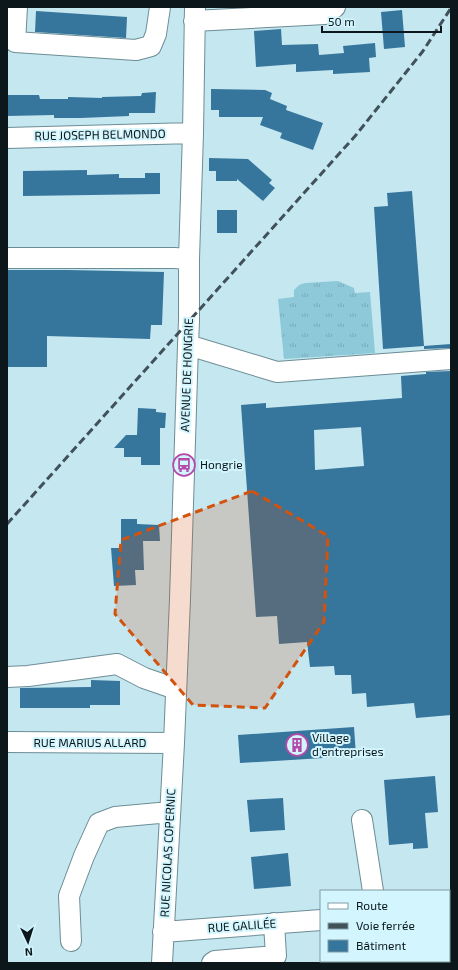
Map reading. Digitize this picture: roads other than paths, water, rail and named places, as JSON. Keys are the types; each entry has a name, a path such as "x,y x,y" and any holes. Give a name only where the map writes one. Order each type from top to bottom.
{"street":[{"path":"17,7 15,42 136,50 151,46 156,34 160,7"},
{"path":"194,14 278,12 325,14 334,7"},
{"name":"AVENUE DE HONGRIE","path":"174,743 189,321 194,14"},
{"name":"RUE JOSEPH BELMONDO","path":"7,138 193,133"},
{"path":"7,258 189,259"},
{"path":"188,345 277,372 451,359"},
{"path":"7,677 28,676 117,664 144,678 176,689"},
{"name":"RUE MARIUS ALLARD","path":"7,742 174,743"},
{"name":"RUE NICOLAS COPERNIC","path":"162,963 174,743"},
{"path":"71,941 69,896 84,856 99,824 116,817 170,812"},
{"path":"362,820 372,890"},
{"name":"RUE GALILÉE","path":"163,932 320,920"},
{"path":"212,963 215,960 276,956 274,923"}],"railway":[{"path":"7,524 356,135 423,51 451,8"}],"place":[{"name":"Hongrie","path":"184,465"},
{"name":"Village d'entreprises","path":"297,745"}]}
